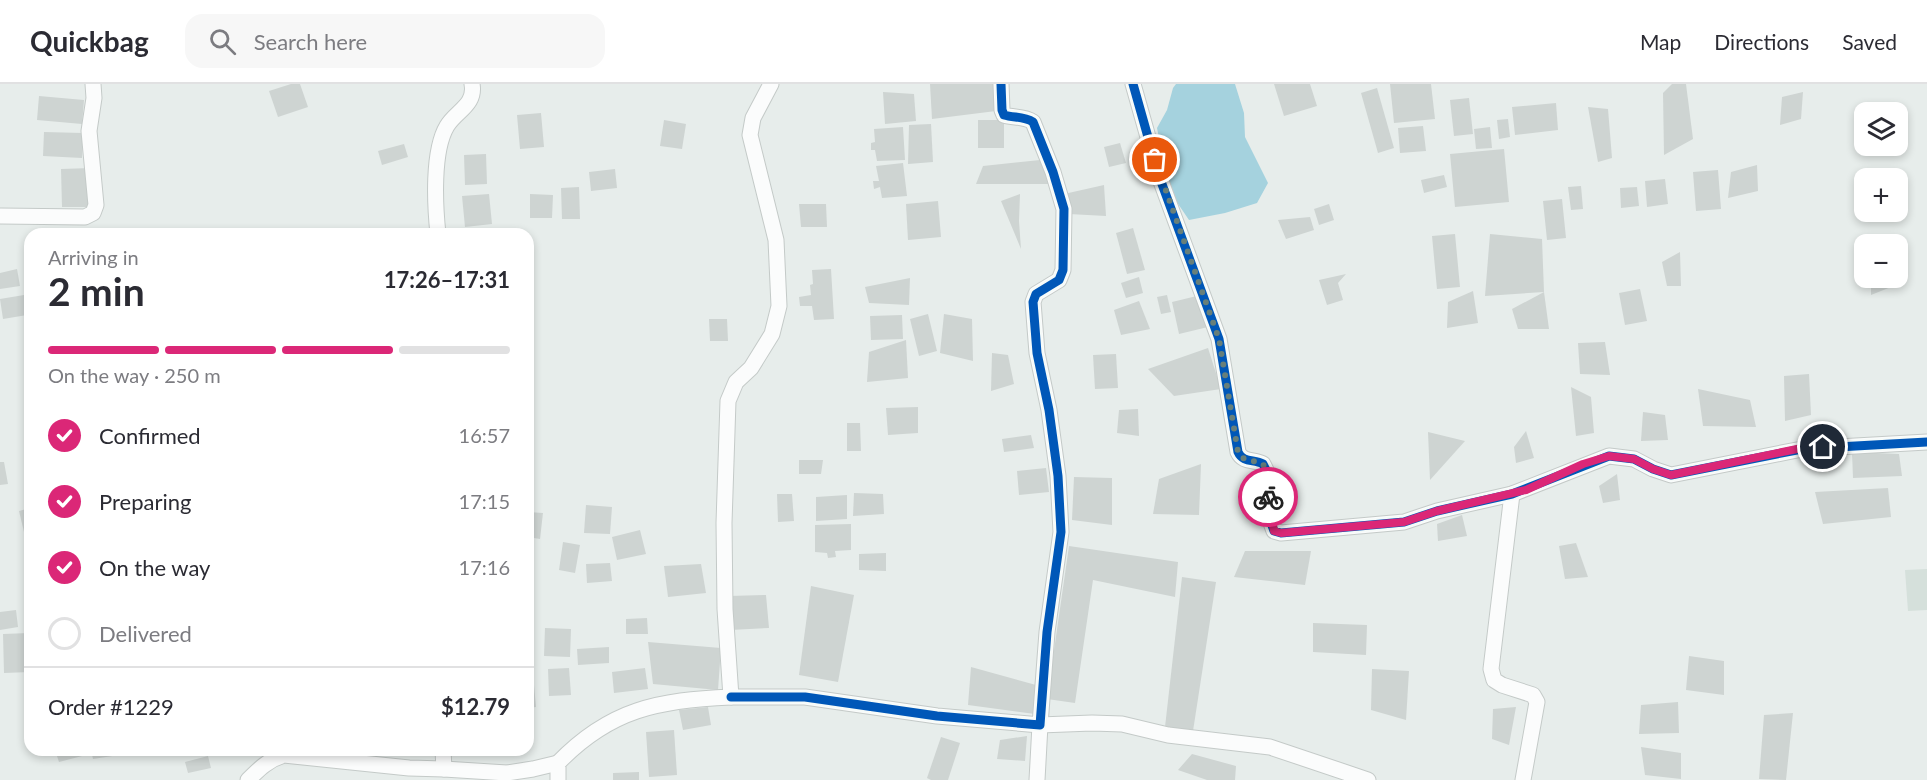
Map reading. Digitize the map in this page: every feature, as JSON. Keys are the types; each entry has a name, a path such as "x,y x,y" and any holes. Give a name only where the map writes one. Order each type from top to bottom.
{"street":[{"path":"0,216 85,216 93,213 96,205 89,131 94,98 93,84"},
{"path":"438,228 435,197 442,139 450,121 469,103 472,97 472,84"},
{"path":"731,697 724,555 728,401 736,382 751,368 772,334 779,306 776,240 750,135 753,118 771,84"},
{"path":"1001,84 1004,115 1026,117 1033,122 1053,172 1064,209 1063,270 1059,280 1036,294 1033,302 1037,353 1049,410 1058,476 1061,532 1047,632 1037,780"},
{"path":"1134,84 1160,176 1219,339 1238,452 1244,460 1263,464 1266,470 1270,520 1274,531 1281,533 1404,522 1437,511 1512,494 1609,456 1634,459 1671,475 1802,448 1927,442"},
{"path":"1512,494 1491,669 1494,680 1533,695 1537,702 1522,780"},
{"path":"294,756 409,768 507,773 558,763 578,744 630,712 678,700 731,697 805,698 937,716 1040,725 1122,724 1168,735 1270,747 1368,780"},
{"path":"249,780 261,766 281,756"},
{"path":"443,756 444,769"},
{"path":"558,763 558,780"}],"shaded area":[{"path":"1927,569 1927,610 1908,611 1905,570"}],"water":[{"path":"1176,84 1235,84 1244,113 1245,137 1268,183 1257,203 1225,213 1189,220 1170,192 1157,128 1167,110"}],"building":[{"path":"291,84 300,84 308,107 278,117 269,91"},
{"path":"930,84 993,84 996,111 932,119"},
{"path":"1274,84 1310,84 1317,106 1284,116"},
{"path":"1390,84 1431,84 1435,119 1394,123"},
{"path":"1672,84 1686,84 1693,139 1664,155 1663,93"},
{"path":"1377,88 1394,148 1378,153 1361,93"},
{"path":"883,92 914,94 916,121 885,124"},
{"path":"1803,92 1801,119 1780,125 1782,97"},
{"path":"39,96 84,100 82,124 37,120"},
{"path":"1469,98 1473,134 1454,136 1450,100"},
{"path":"1556,103 1558,130 1515,135 1512,107"},
{"path":"1588,107 1608,109 1612,158 1598,162"},
{"path":"541,113 544,147 520,149 517,115"},
{"path":"1508,119 1510,137 1499,139 1497,120"},
{"path":"664,120 686,124 682,149 660,146"},
{"path":"978,120 1004,120 1004,148 978,148"},
{"path":"931,124 933,162 908,164 909,125"},
{"path":"1423,126 1426,151 1400,153 1398,128"},
{"path":"903,127 905,160 877,161 875,150 871,150 871,143 875,142 874,129"},
{"path":"1490,127 1492,148 1476,149 1474,129"},
{"path":"44,132 83,133 82,158 43,156"},
{"path":"1120,143 1126,163 1109,167 1104,147"},
{"path":"404,144 408,157 382,165 378,151"},
{"path":"1504,149 1509,202 1455,207 1450,154"},
{"path":"486,154 487,184 465,185 464,155"},
{"path":"1040,160 1051,184 976,184 983,166"},
{"path":"903,163 907,196 882,198 880,187 874,189 873,181 879,181 876,166"},
{"path":"1757,165 1758,191 1728,198 1731,172"},
{"path":"91,168 91,207 62,207 61,169"},
{"path":"615,169 617,188 591,191 589,172"},
{"path":"1718,170 1721,209 1696,211 1693,172"},
{"path":"1444,175 1447,187 1424,193 1421,180"},
{"path":"1665,179 1668,204 1647,207 1645,181"},
{"path":"1104,185 1106,216 1069,214 1064,194"},
{"path":"1581,186 1583,209 1571,210 1568,187"},
{"path":"579,187 580,219 562,219 561,188"},
{"path":"1637,187 1639,206 1621,208 1620,188"},
{"path":"489,194 492,224 465,227 462,196"},
{"path":"530,194 553,195 552,218 530,218"},
{"path":"1020,194 1019,221 1021,249 1001,201"},
{"path":"1562,199 1566,238 1547,240 1543,201"},
{"path":"938,201 941,237 908,240 906,204"},
{"path":"799,204 826,204 827,227 801,227"},
{"path":"1329,204 1334,220 1319,225 1314,209"},
{"path":"1310,217 1314,230 1286,239 1278,220"},
{"path":"1133,228 1145,270 1127,274 1116,233"},
{"path":"1455,234 1460,287 1437,289 1432,236"},
{"path":"1490,234 1542,239 1544,292 1485,296"},
{"path":"1680,252 1681,286 1667,286 1662,262"},
{"path":"17,269 20,286 0,289 0,273"},
{"path":"831,269 834,319 814,320 812,306 800,306 799,297 811,295 812,270"},
{"path":"1346,274 1338,283 1343,300 1327,305 1319,280"},
{"path":"1139,277 1143,293 1126,298 1121,283"},
{"path":"910,278 909,305 869,303 865,287"},
{"path":"1871,288 1888,288 1871,295"},
{"path":"1640,289 1647,321 1625,325 1619,293"},
{"path":"1473,291 1478,323 1447,328 1448,302"},
{"path":"1544,292 1549,329 1518,329 1512,309"},
{"path":"24,295 24,316 3,319 0,299"},
{"path":"1167,295 1171,312 1161,314 1157,297"},
{"path":"1201,295 1208,327 1179,334 1172,302"},
{"path":"1139,301 1150,329 1121,335 1114,310"},
{"path":"928,314 937,351 919,356 910,319"},
{"path":"944,314 972,319 973,361 940,353"},
{"path":"902,315 903,339 871,340 870,316"},
{"path":"709,319 727,319 728,341 710,341"},
{"path":"906,340 908,378 867,382 869,352"},
{"path":"1605,342 1610,375 1580,374 1578,343"},
{"path":"1208,348 1221,389 1174,396 1148,369"},
{"path":"992,353 1008,355 1014,384 991,391"},
{"path":"1116,354 1118,388 1095,389 1093,355"},
{"path":"1809,374 1811,415 1785,421 1784,376"},
{"path":"1571,387 1591,397 1594,433 1576,436"},
{"path":"1698,389 1750,400 1756,427 1703,426"},
{"path":"918,407 918,433 888,435 886,408"},
{"path":"1138,409 1139,436 1117,433 1119,410"},
{"path":"1643,412 1665,415 1668,440 1641,441"},
{"path":"847,423 860,423 861,451 847,451"},
{"path":"1526,431 1534,458 1516,463 1514,447"},
{"path":"1428,432 1465,441 1430,480"},
{"path":"1031,435 1034,448 1004,452 1002,439"},
{"path":"1852,452 1899,454 1902,476 1853,478"},
{"path":"799,460 823,460 821,474 799,474"},
{"path":"0,462 4,462 8,484 0,485"},
{"path":"1201,464 1199,515 1153,514 1159,479"},
{"path":"1046,468 1049,492 1019,495 1017,471"},
{"path":"1617,474 1620,500 1603,503 1599,486"},
{"path":"1074,477 1112,478 1112,525 1072,520"},
{"path":"1888,488 1891,517 1823,524 1815,492"},
{"path":"854,493 883,494 884,514 853,516"},
{"path":"777,494 792,494 794,521 778,522"},
{"path":"847,495 847,519 816,521 816,497"},
{"path":"586,505 612,507 610,534 584,533"},
{"path":"24,510 24,532 19,511"},
{"path":"534,512 543,513 540,539 534,538"},
{"path":"1462,515 1467,536 1438,541 1437,524"},
{"path":"851,524 851,550 835,551 836,557 828,558 827,553 815,552 815,525"},
{"path":"640,530 646,554 617,560 612,537"},
{"path":"563,542 580,545 575,573 559,570"},
{"path":"1576,543 1588,577 1565,579 1559,546"},
{"path":"1069,546 1178,562 1175,597 1093,580 1075,703 1047,699"},
{"path":"1245,551 1311,551 1305,585 1234,577"},
{"path":"886,553 886,571 859,570 859,554"},
{"path":"610,563 612,581 587,583 586,564"},
{"path":"701,564 706,593 668,597 664,566"},
{"path":"1182,577 1216,582 1193,731 1165,727"},
{"path":"811,586 854,595 838,682 799,675"},
{"path":"766,595 769,628 730,630 729,596"},
{"path":"16,610 18,627 0,630 0,612"},
{"path":"647,618 648,634 626,634 626,619"},
{"path":"1313,623 1367,625 1366,655 1313,652"},
{"path":"545,628 571,629 570,657 544,656"},
{"path":"24,633 24,672 4,673 3,634"},
{"path":"648,642 721,648 718,690 653,684"},
{"path":"609,647 609,663 578,665 577,649"},
{"path":"1689,656 1724,661 1724,695 1686,690"},
{"path":"971,667 1036,685 1035,714 968,705"},
{"path":"569,668 571,695 549,696 548,669"},
{"path":"645,668 648,689 614,693 612,672"},
{"path":"1372,669 1409,671 1406,720 1371,710"},
{"path":"1678,702 1679,733 1639,734 1641,705"},
{"path":"708,707 711,725 683,730 679,710"},
{"path":"1516,707 1509,745 1492,739 1493,709"},
{"path":"1793,713 1786,780 1759,779 1764,715"},
{"path":"674,730 677,775 649,777 646,732"},
{"path":"1027,736 1025,761 997,759 1000,740"},
{"path":"941,737 960,743 948,780 931,780 927,778"},
{"path":"1641,747 1681,753 1681,779 1645,775"},
{"path":"1192,754 1236,766 1235,780 1207,780 1178,770"},
{"path":"57,756 82,756 59,762"},
{"path":"92,756 112,756 93,759"},
{"path":"208,756 211,768 188,773 185,762"},
{"path":"639,772 639,780 613,780 613,773"}],"cycle path":[{"path":"731,697 805,697 937,716 1040,725 1047,632 1061,532 1058,476 1049,410 1037,353 1033,302 1036,294 1059,280 1063,270 1064,209 1053,172 1033,122 1004,115 1001,84"},
{"path":"1133,84 1159,176 1219,339 1238,452 1243,458 1263,464 1266,470 1270,520 1274,531 1281,533 1404,522 1437,511 1512,494 1609,456 1634,459 1671,475 1802,449 1927,442"}],"way so far":[{"path":"1155,160 1219,339 1238,452 1244,460 1258,461 1263,464 1266,470 1268,497"}],"route":[{"path":"1268,497 1270,520 1274,531 1281,533 1369,526 1404,522 1437,511 1526,490 1583,464 1609,456 1634,459 1671,475 1802,448 1823,447"}]}
